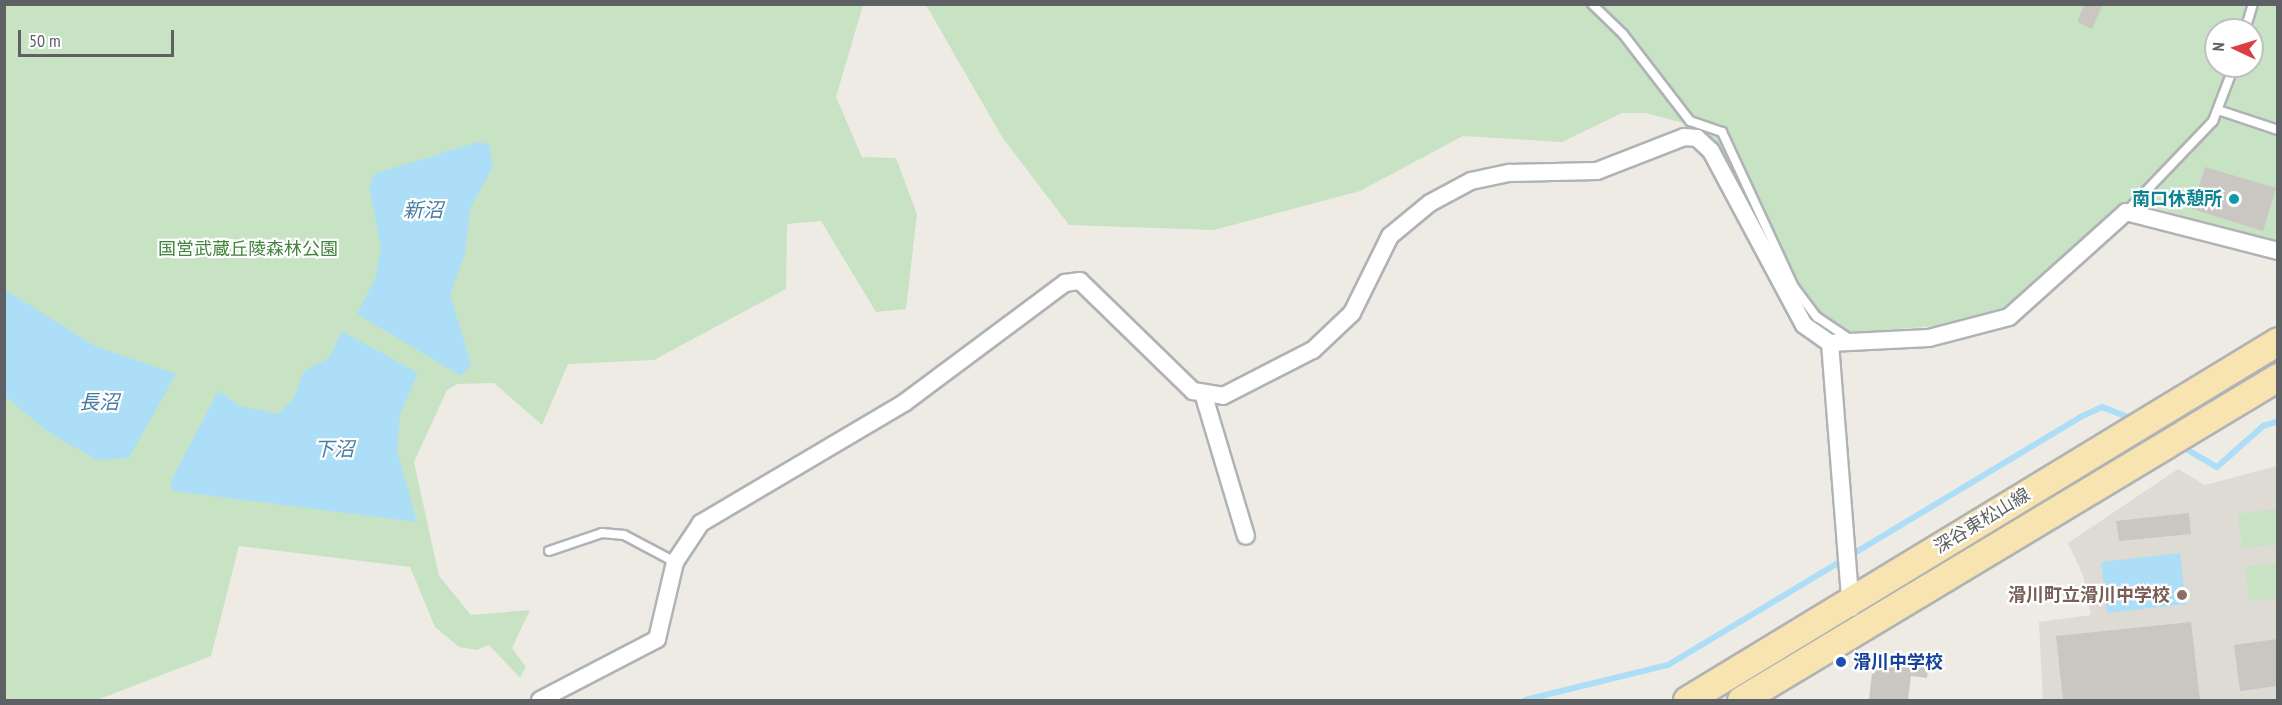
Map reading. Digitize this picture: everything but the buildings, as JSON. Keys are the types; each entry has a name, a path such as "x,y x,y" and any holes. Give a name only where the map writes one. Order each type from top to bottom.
{"main road":[{"name":"深谷東松山線","path":"1687,700 2277,341"},
{"name":"深谷東松山線","path":"1741,700 2277,377"}],"street":[{"path":"540,700 657,639 675,562 701,523 904,403 1031,303 1065,283 1080,281 1193,391 1223,396 1313,350 1352,313 1390,236 1430,203 1471,181 1510,173 1597,171 1684,137 1697,138 1711,151 1748,211 1772,273 1804,325 1830,343 1857,344 1929,338 2009,317 2126,212 2277,251"},
{"path":"1830,343 1854,632"},
{"path":"1203,393 1246,536"}],"lane":[{"path":"1592,4 1623,34 1690,121 1722,132 1794,286 1817,317 1857,344"},
{"path":"2126,212 2218,110 2230,78"},
{"path":"2218,110 2277,130"},
{"path":"549,551 613,534 675,562"}],"shaded area":[{"name":"滑川町立滑川中学校","path":"2277,466 2277,700 2043,700 2039,622 2091,615 2083,575 2068,543 2178,469 2205,485"}],"green space":[{"name":"国営武蔵丘陵森林公園","path":"4,5 863,5 836,97 862,157 896,158 917,214 906,309 876,312 821,221 787,224 786,289 654,360 568,364 542,425 494,383 457,384 447,390 414,462 439,576 471,615 530,610 512,648 526,667 520,678 489,645 477,650 459,647 435,627 410,567 239,546 211,656 97,700 5,700"},
{"path":"926,5 2277,5 2277,243 2128,200 2013,308 1950,325 1835,334 1808,318 1786,285 1749,199 1712,141 1698,127 1646,113 1622,113 1562,142 1463,136 1360,191 1214,230 1069,225 1002,137"},
{"path":"2277,509 2277,544 2242,548 2238,514"},
{"path":"2277,563 2277,598 2249,601 2245,567"}],"water":[{"name":"新沼","path":"478,142 489,144 493,167 470,209 465,254 450,294 471,364 461,376 357,314 375,279 381,248 369,186 374,174"},
{"name":"長沼","path":"4,289 95,346 176,374 129,458 97,460 48,432 5,396"},
{"name":"下沼","path":"342,331 418,373 400,415 397,450 417,522 173,491 170,483 218,391 241,406 278,414 294,398 304,371 329,358"},
{"path":"2180,553 2186,604 2107,613 2101,562"}],"waterway":[{"path":"1525,700 1668,665 2080,417 2102,407 2133,419"},
{"path":"2179,445 2217,467 2263,426 2278,421"}],"place":[{"name":"南口休憩所","path":"2234,199"},
{"name":"滑川町立滑川中学校","path":"2182,595"},
{"name":"滑川中学校","path":"1841,662"}]}
